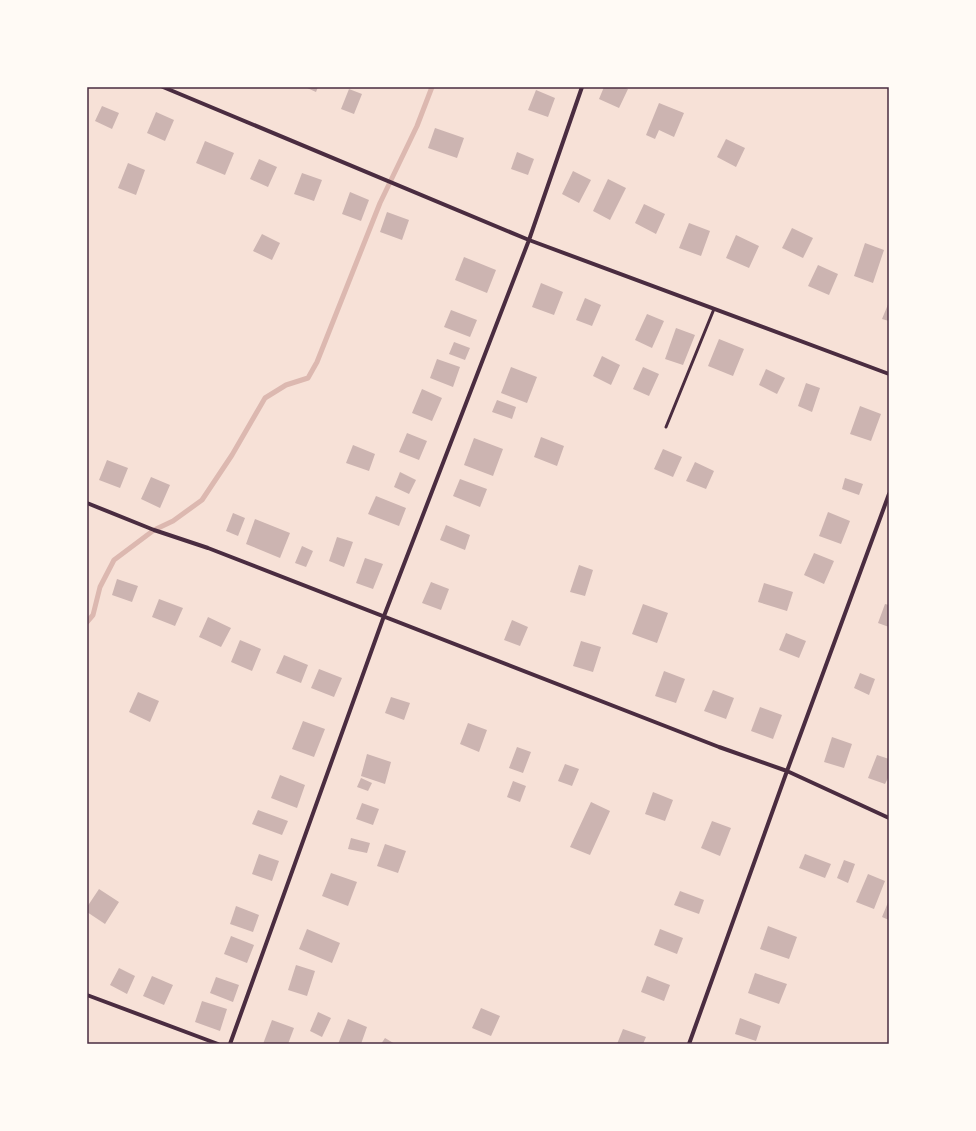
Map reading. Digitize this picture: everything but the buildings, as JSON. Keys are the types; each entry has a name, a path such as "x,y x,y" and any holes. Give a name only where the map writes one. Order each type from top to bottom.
{"street":[{"path":"163,87 529,240 889,374"},
{"path":"230,1044 384,616 529,240 582,87"},
{"path":"689,1044 786,771 889,494"},
{"path":"87,503 154,530 208,548 786,771 889,818"},
{"path":"87,994 218,1044"}],"lane":[{"path":"666,427 714,309"}],"waterway":[{"path":"87,622 93,615 100,587 114,560 154,530 173,521 202,500 232,455 265,398 286,385 308,378 317,362 380,203 417,126 432,87"}]}
